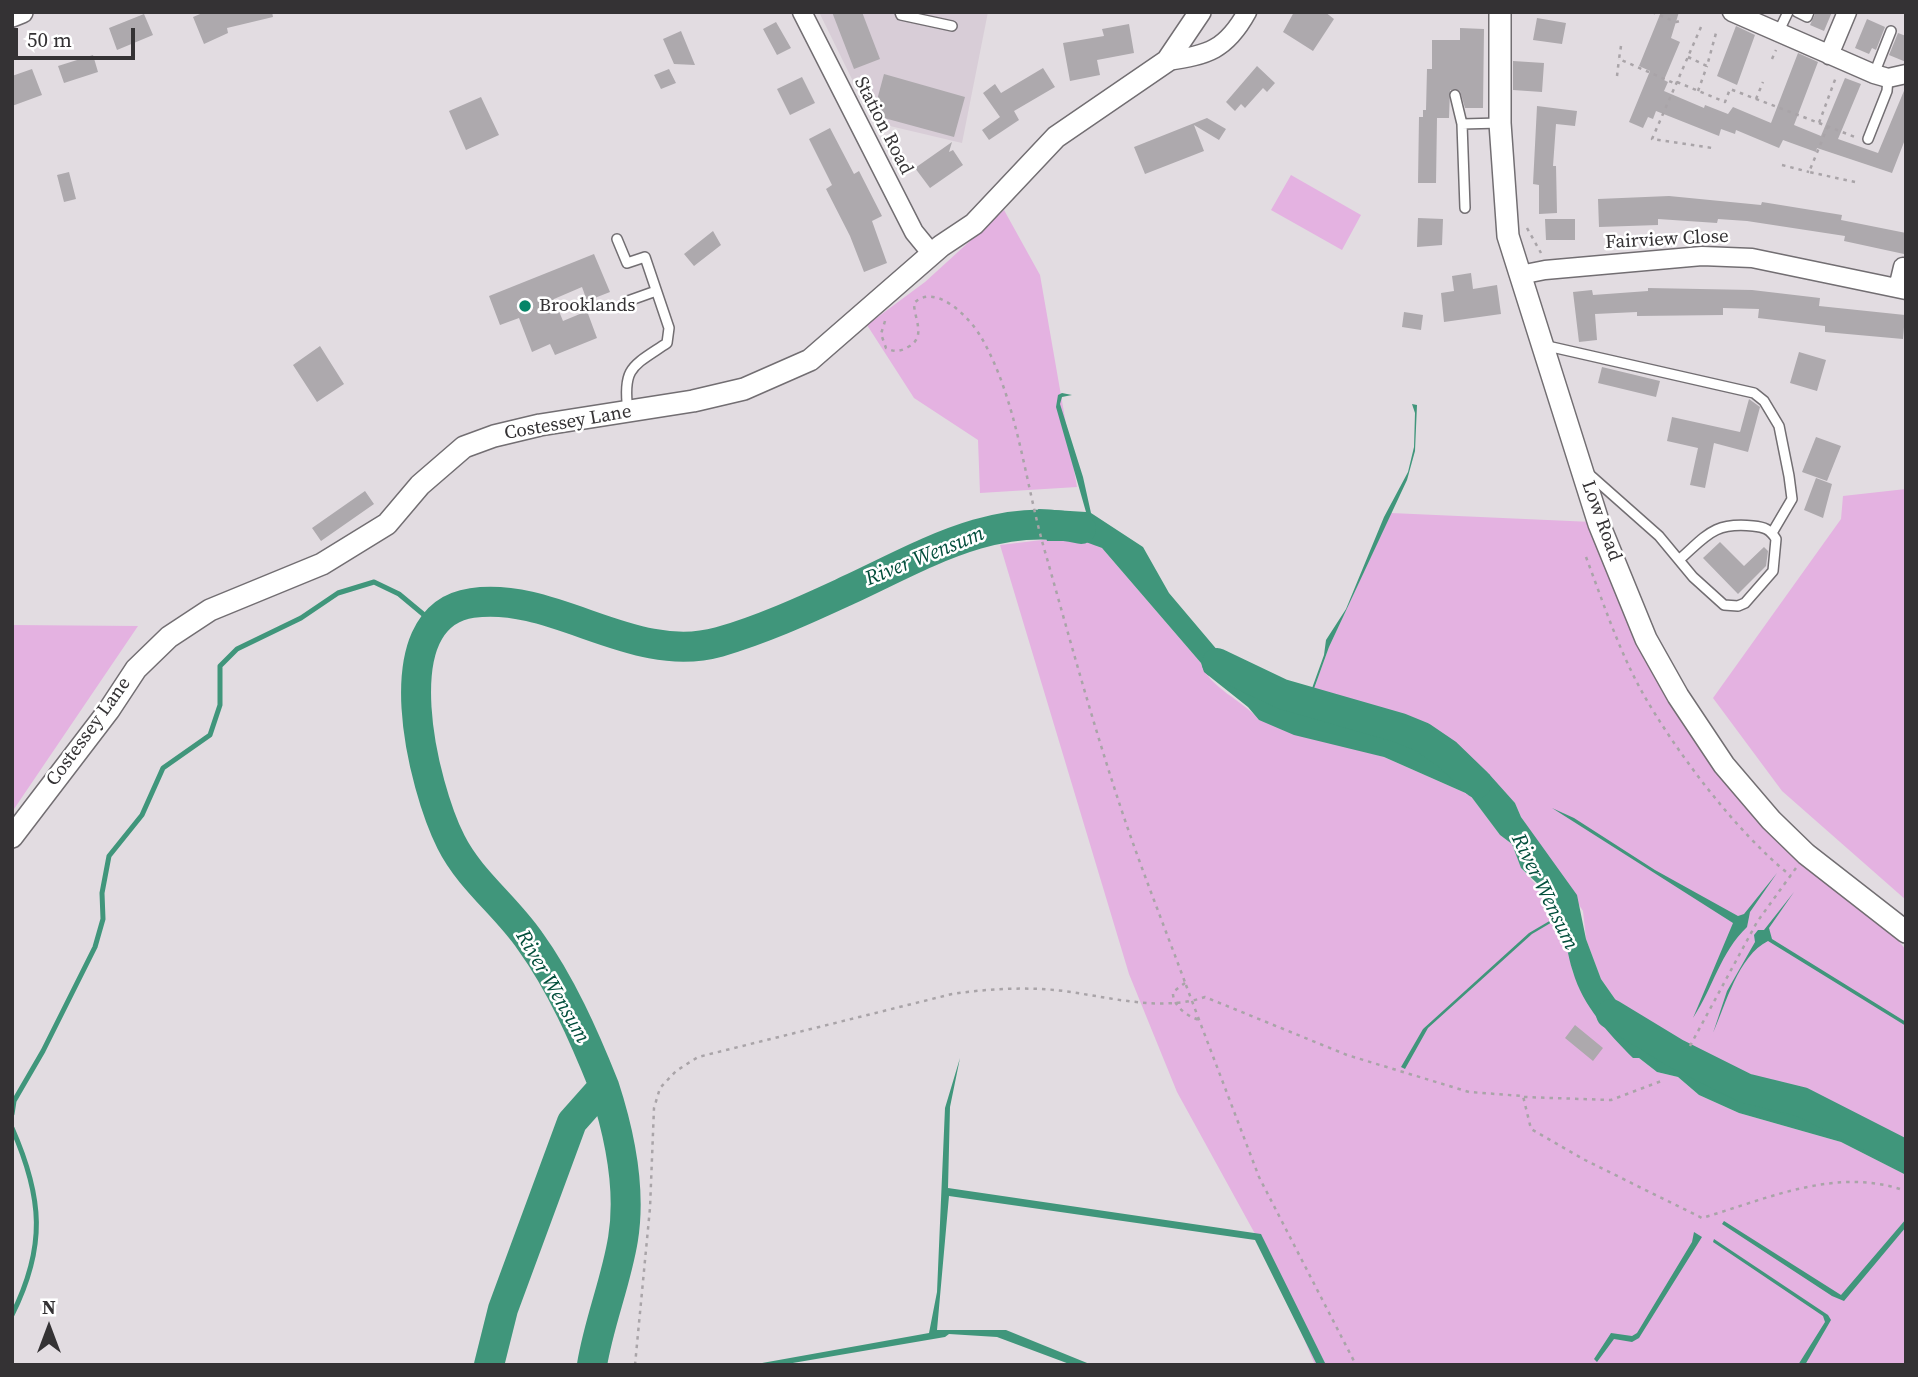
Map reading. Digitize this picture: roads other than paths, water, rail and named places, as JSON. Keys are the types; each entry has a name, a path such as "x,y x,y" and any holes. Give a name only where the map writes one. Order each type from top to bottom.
{"street":[{"path":"12,16 22,12"},
{"name":"Station Road","path":"802,12 914,232 932,254"},
{"name":"Costessey Lane","path":"16,825 109,710 136,669 169,637 210,610 323,564 387,524 420,485 464,447 494,436 540,425 628,412 744,389 810,360 932,254 998,202 1056,137 1167,61 1200,12"},
{"name":"Costessey Lane","path":"1167,61 1203,56 1228,41 1247,12"},
{"name":"Low Road","path":"1500,12 1500,123 1508,236 1599,524 1646,639 1678,696 1724,765 1771,820 1806,854 1906,932"},
{"path":"1732,12 1881,76 1906,74"},
{"path":"1836,58 1847,12"},
{"name":"Fairview Close","path":"1520,275 1545,270 1702,256 1752,258 1902,289 1903,267"}],"lane":[{"path":"901,12 901,15 952,26"},
{"path":"1778,33 1788,12"},
{"path":"1797,12 1807,17 1809,12"},
{"path":"1868,139 1887,90 1881,76 1891,31"},
{"path":"1455,95 1462,124 1465,208"},
{"path":"1462,124 1500,123"},
{"path":"617,239 627,264 645,257 669,328 667,343 632,366 625,385 628,412"},
{"path":"628,301 656,290"},
{"path":"1541,345 1754,393 1764,401 1779,426 1792,499 1772,533 1777,551 1773,571 1751,598 1738,606 1719,602 1617,496 1582,468"},
{"path":"1680,559 1710,532 1723,525 1760,527 1772,533"}],"water":[{"path":"1058,395 1072,395 1062,397 1060,404 1083,477 1091,513 1143,547 1169,593 1224,658 1273,698 1300,708 1306,705 1324,655 1326,640 1346,609 1384,517 1408,472 1414,447 1415,413 1412,404 1417,405 1415,451 1407,480 1329,647 1307,708 1369,730 1383,729 1416,738 1489,774 1515,803 1521,817 1577,895 1586,939 1601,979 1636,1029 1650,1039 1699,1059 1739,1087 1844,1113 1906,1145 1906,1175 1841,1142 1739,1113 1699,1095 1678,1077 1657,1072 1639,1058 1633,1058 1606,1029 1583,996 1573,972 1559,918 1532,934 1428,1028 1405,1069 1401,1067 1423,1029 1529,933 1558,916 1540,886 1521,868 1512,844 1500,835 1470,795 1384,757 1294,735 1259,720 1248,707 1204,672 1201,663 1102,548 1083,541 1047,541 1038,509 1086,512 1056,407"},
{"path":"1552,808 1574,818 1655,870 1738,916 1744,914 1777,873 1750,912 1747,927 1730,948 1693,1018 1733,923"},
{"path":"1794,892 1769,928 1772,939 1906,1022 1906,1026 1768,941 1758,948 1741,969 1713,1033 1727,991 1755,942 1754,935 1758,930 1764,930"},
{"path":"960,1058 950,1107 948,1188 1261,1234 1326,1365 1317,1365 1255,1240 949,1196 937,1330 1006,1330 1092,1365 1072,1365 997,1337 949,1334 945,1337 781,1365 751,1365 929,1333 937,1292 945,1108"},
{"path":"1906,1219 1906,1227 1844,1301 1832,1296 1722,1224 1724,1221 1841,1295"},
{"path":"1694,1232 1702,1237 1639,1338 1632,1342 1614,1339 1597,1362 1594,1359 1611,1333 1632,1336 1637,1333 1692,1242"},
{"path":"1714,1239 1828,1315 1831,1320 1805,1365 1798,1365 1825,1322 1823,1316 1713,1242"}],"waterway":[{"name":"River Wensum","path":"489,1365 503,1309 572,1122 604,1086 580,1029 552,975 520,928 468,869 451,842 440,817 421,747 417,707 417,670 426,638 443,615 472,603 503,602 534,607 625,637 656,644 687,647 719,642 797,613 928,553 987,531 1049,525 1081,529"},
{"path":"12,1114 14,1101 43,1051 95,947 103,919 102,893 109,856 142,815 163,768 210,735 220,705 220,666 237,649 301,618 338,593 374,582 399,594 435,624"},
{"name":"River Wensum","path":"1217,663 1282,694 1400,728 1422,737 1447,754 1477,783"},
{"name":"River Wensum","path":"1611,1014 1677,1054 1745,1088 1802,1102 1906,1155"},
{"name":"River Wensum","path":"592,1365 620,1255 626,1201 622,1161 604,1086"},
{"path":"12,1128 30,1177 36,1222 31,1267 12,1315"}],"place":[{"name":"Brooklands","path":"525,306"}]}
